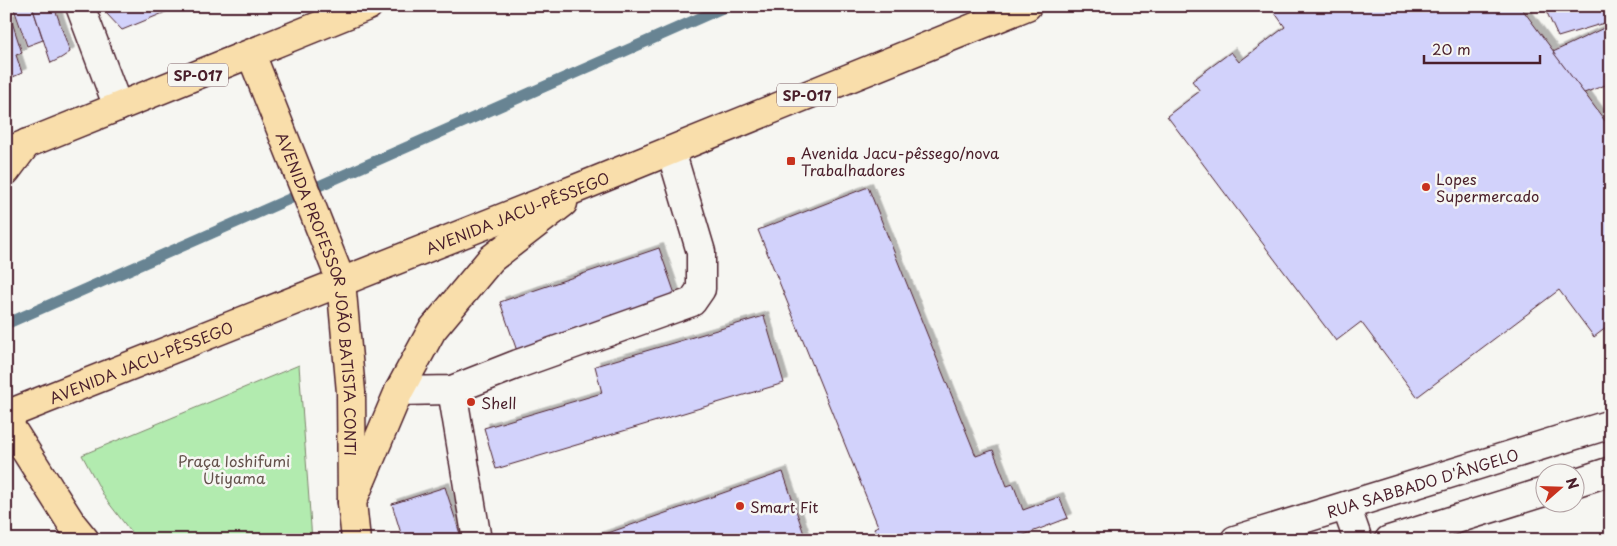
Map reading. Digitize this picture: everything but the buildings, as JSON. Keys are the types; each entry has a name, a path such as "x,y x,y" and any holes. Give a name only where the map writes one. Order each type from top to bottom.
{"main road":[{"name":"SP-017","path":"17,148 368,6"},
{"name":"AVENIDA JACU-PÊSSEGO","path":"6,416 588,184 1026,6"},
{"name":"AVENIDA PROFESSOR JOÃO BATISTA CONTI","path":"251,54 316,223 341,281 351,392 352,502 356,540"},
{"path":"6,171 17,148"},
{"path":"352,502 399,391 432,330 491,259 588,184"},
{"path":"6,420 72,524 85,540"}],"street":[{"path":"80,6 118,107"},
{"path":"399,391 452,390 518,364 692,302 701,289 701,252 670,151"},
{"path":"452,390 477,540"},
{"name":"RUA SABBADO D'ÂNGELO","path":"1235,540 1611,424"},
{"path":"1584,480 1611,471"},
{"path":"1389,540 1534,495"},
{"path":"1346,506 1358,540"}],"green space":[{"name":"Praça Ioshifumi Utiyama","path":"299,365 312,540 137,540 105,498 82,455"}],"waterway":[{"path":"6,324 727,6"}],"place":[{"name":"Avenida Jacu-pêssego/nova Trabalhadores","path":"791,161"},
{"name":"Lopes Supermercado","path":"1426,187"},
{"name":"Shell","path":"471,402"},
{"name":"Smart Fit","path":"740,506"}]}
